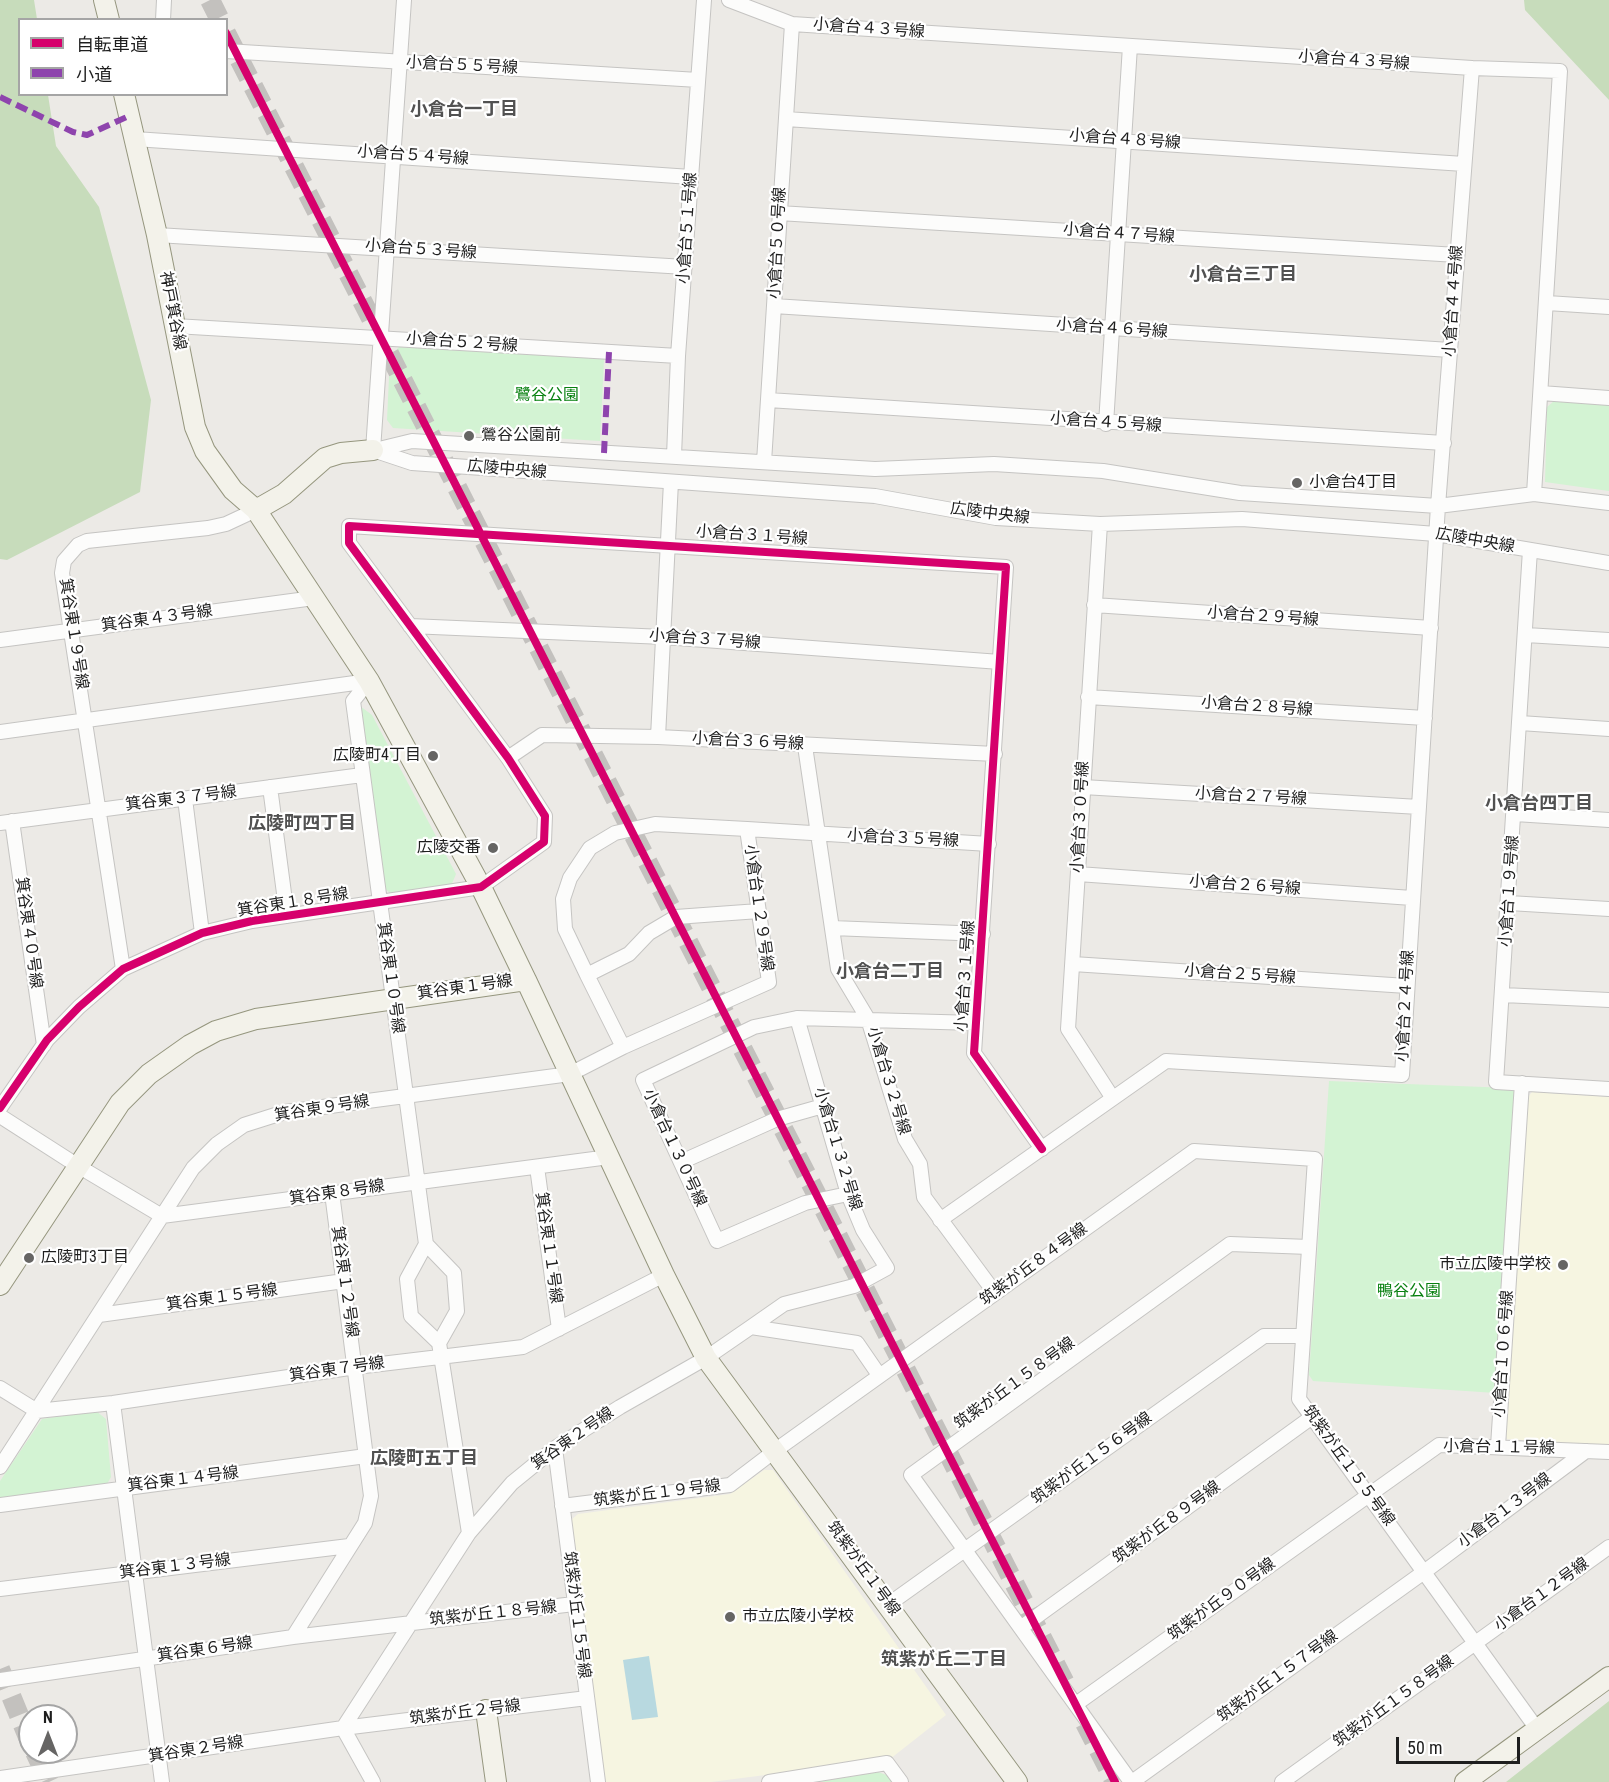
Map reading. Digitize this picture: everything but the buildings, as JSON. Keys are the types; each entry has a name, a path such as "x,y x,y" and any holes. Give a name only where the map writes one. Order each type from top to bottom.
{"street":[{"path":"104,0 108,18"},
{"path":"163,18 164,0"},
{"path":"373,450 404,0"},
{"name":"小倉台５１号線","path":"674,456 678,357 704,0"},
{"name":"小倉台４３号線","path":"729,0 792,24 1472,68 1560,71 1534,494"},
{"name":"小倉台５０号線","path":"764,462 792,24"},
{"path":"1106,424 1130,46"},
{"name":"小倉台５５号線","path":"228,51 698,80"},
{"name":"小倉台４４号線","path":"1436,534 1472,68"},
{"name":"神戸箕谷線","path":"124,96 157,235 195,427 205,451 228,484 256,510"},
{"name":"小倉台４８号線","path":"786,118 1124,139 1464,164"},
{"name":"小倉台５４号線","path":"135,139 691,177"},
{"name":"小倉台４７号線","path":"780,213 1457,255"},
{"name":"小倉台５３号線","path":"157,235 685,267"},
{"path":"1547,303 1609,307"},
{"name":"小倉台４６号線","path":"774,306 1450,350"},
{"name":"小倉台５２号線","path":"175,326 678,357"},
{"path":"1541,393 1609,398"},
{"name":"小倉台４５号線","path":"768,400 1106,424 1443,443"},
{"name":"広陵中央線","path":"256,510 284,494 325,458 341,453 373,450 412,441 874,469 994,464 1103,471 1240,494 1438,506 1534,494 1609,503"},
{"name":"広陵中央線","path":"373,450 412,462 875,496 996,518 1100,524 1242,519 1436,534 1609,563"},
{"path":"658,737 671,482"},
{"path":"0,732 369,681 256,510"},
{"name":"箕谷東１９号線","path":"123,969 87,720 62,573 64,561 78,545 87,542 208,528 226,524 256,510"},
{"name":"小倉台３０号線","path":"1100,524 1068,1029 1112,1097"},
{"name":"小倉台３１号線","path":"481,887 544,842 545,816 508,759 349,543 349,526 669,544 1006,567 974,1053 1042,1149"},
{"name":"小倉台２４号線","path":"940,1220 1166,1061 1402,1075 1436,534"},
{"name":"小倉台１９号線","path":"1530,550 1515,814 1496,1082 1609,1089"},
{"name":"箕谷東４３号線","path":"0,640 314,598"},
{"name":"小倉台２９号線","path":"1094,605 1431,628"},
{"name":"小倉台３７号線","path":"410,626 664,637 1000,662"},
{"path":"1526,634 1609,640"},
{"name":"箕谷東１０号線","path":"369,681 353,701 426,1244"},
{"name":"箕谷東１号線","path":"0,1285 111,1114 133,1089 169,1059 202,1038 256,1018 526,980 481,887 369,681"},
{"name":"小倉台２８号線","path":"1089,697 1425,718"},
{"path":"1520,723 1609,729"},
{"name":"小倉台３６号線","path":"508,759 542,735 658,737 995,754"},
{"name":"小倉台３２号線","path":"805,746 838,969 868,1019 905,1140 920,1164 924,1197 995,1293"},
{"name":"箕谷東３７号線","path":"6,822 362,775"},
{"path":"270,787 287,916"},
{"name":"小倉台２７号線","path":"1083,787 1419,807"},
{"path":"185,798 202,933"},
{"path":"1515,814 1609,820"},
{"name":"箕谷東４０号線","path":"6,822 44,1045"},
{"path":"623,1047 565,929 563,899 570,878 590,848 615,833 655,824 747,830"},
{"name":"小倉台１２９号線","path":"570,1074 623,1047 769,982 747,830 818,834"},
{"name":"小倉台３５号線","path":"818,834 989,844"},
{"name":"小倉台２６号線","path":"1078,874 1412,898"},
{"name":"箕谷東１８号線","path":"0,1108 44,1045 80,1007 123,969 202,933 252,921 379,904 481,887"},
{"path":"1509,903 1609,909"},
{"path":"587,975 629,954 649,933 676,917 759,911"},
{"path":"832,928 982,934"},
{"name":"小倉台２５号線","path":"1072,964 1407,986"},
{"path":"526,980 664,1275 706,1358"},
{"path":"1503,995 1609,1000"},
{"path":"798,1018 976,1023"},
{"name":"小倉台１３２号線","path":"751,1327 784,1304 854,1286 887,1268 863,1230 848,1194 798,1018"},
{"name":"小倉台１３０号線","path":"798,1018 753,1027 643,1080 717,1241 805,1203 848,1194"},
{"name":"箕谷東９号線","path":"0,1467 193,1168 217,1144 244,1125 285,1112 570,1074"},
{"name":"小倉台１０６号線","path":"1498,1446 1522,1083"},
{"path":"681,1162 777,1119 823,1106"},
{"path":"0,1116 162,1216"},
{"name":"筑紫が丘８４号線","path":"776,1450 1194,1150 1315,1159"},
{"name":"箕谷東８号線","path":"162,1216 609,1157"},
{"name":"筑紫が丘１５５号線","path":"1315,1159 1299,1399 1537,1729"},
{"name":"箕谷東１１号線","path":"537,1167 559,1329"},
{"name":"箕谷東１２号線","path":"293,1637 365,1523 371,1496 332,1193"},
{"path":"440,1343 411,1316 407,1280 426,1244 454,1273 457,1311 440,1343 469,1533"},
{"name":"筑紫が丘１５８号線","path":"1131,1782 911,1475 1230,1244 1309,1247"},
{"name":"箕谷東７号線","path":"37,1411 113,1403 356,1367 523,1347 664,1275"},
{"name":"箕谷東１５号線","path":"99,1315 344,1281"},
{"path":"751,1327 856,1343 879,1375"},
{"name":"箕谷東２号線","path":"0,1778 343,1728 469,1533 512,1483 555,1448 620,1407 706,1358 751,1327"},
{"name":"筑紫が丘１５６号線","path":"889,1604 1264,1336 1303,1336"},
{"name":"筑紫が丘１号線","path":"706,1358 889,1604 1017,1782"},
{"path":"0,1388 37,1411"},
{"path":"113,1403 162,1782"},
{"name":"筑紫が丘８９号線","path":"1022,1627 1312,1417"},
{"name":"小倉台１１号線","path":"1369,1495 1439,1445 1609,1452"},
{"name":"筑紫が丘１５号線","path":"555,1448 598,1782"},
{"name":"筑紫が丘１９号線","path":"562,1506 730,1485 776,1450"},
{"name":"小倉台１３号線","path":"1424,1572 1586,1451"},
{"name":"箕谷東１４号線","path":"0,1505 366,1456"},
{"name":"筑紫が丘９０号線","path":"1076,1704 1369,1495"},
{"name":"箕谷東１３号線","path":"0,1589 349,1546"},
{"name":"小倉台１２号線","path":"1476,1642 1609,1547"},
{"name":"筑紫が丘１５７号線","path":"1131,1782 1424,1572"},
{"name":"筑紫が丘１８号線","path":"411,1623 574,1604"},
{"name":"箕谷東６号線","path":"0,1680 293,1637 411,1623"},
{"name":"筑紫が丘１５８号線","path":"1282,1782 1476,1642"},
{"path":"1465,1782 1609,1677"},
{"name":"筑紫が丘２号線","path":"343,1728 587,1698"},
{"path":"486,1710 496,1782"},
{"path":"343,1728 373,1782"},
{"path":"769,1782 799,1780 888,1763 901,1782"}],"shaded area":[{"name":"市立広陵中学校","path":"1532,1092 1609,1097 1609,1446 1507,1439 1505,1434 1528,1097"},
{"name":"市立広陵小学校","path":"764,1470 773,1470 946,1715 890,1759 711,1782 605,1782 571,1520 578,1514 730,1494"}],"green space":[{"path":"0,0 34,0 37,18 18,18 18,96 48,96 56,146 99,207 151,400 140,492 7,560 0,559"},
{"path":"1524,0 1609,0 1609,100 1525,10"},
{"name":"鷺谷公園","path":"399,347 604,359 600,441 393,428 387,420 390,356"},
{"path":"1554,401 1609,404 1609,491 1545,482 1547,407"},
{"path":"360,706 372,715 456,874 451,886 391,894 383,887"},
{"name":"鴨谷公園","path":"1329,1081 1510,1088 1516,1092 1496,1393 1313,1381 1309,1375"},
{"path":"96,1411 106,1419 111,1477 106,1486 0,1499 0,1481 42,1419"},
{"path":"1609,1701 1609,1782 1506,1782"},
{"path":"878,1772 889,1776 893,1782 819,1782"}],"water":[{"path":"649,1656 658,1717 632,1720 623,1660"}],"tunnel":[{"path":"210,0 219,18"},
{"path":"228,37 1069,1691"},
{"path":"0,1669 18,1713"},
{"path":"1085,1723 1115,1782"},
{"path":"41,1764 49,1782"}],"marked path":[{"path":"0,97 73,132 87,135 129,116"},
{"path":"604,453 609,352"}],"cycle path":[{"path":"228,37 1115,1782"},
{"path":"0,1108 47,1040 79,1007 123,969 202,933 252,921 481,887 544,842 545,816 508,758 349,543 349,526 1006,567 974,1053 1042,1149"}],"place":[{"name":"鶯谷公園前","path":"469,436"},
{"name":"小倉台4丁目","path":"1297,483"},
{"name":"広陵町4丁目","path":"433,756"},
{"name":"広陵交番","path":"493,848"},
{"name":"広陵町3丁目","path":"29,1258"},
{"name":"市立広陵中学校","path":"1563,1265"},
{"name":"市立広陵小学校","path":"730,1617"}],"district":[{"name":"小倉台一丁目","path":"464,110"},
{"name":"小倉台三丁目","path":"1243,275"},
{"name":"小倉台四丁目","path":"1539,804"},
{"name":"広陵町四丁目","path":"302,824"},
{"name":"小倉台二丁目","path":"890,972"},
{"name":"広陵町五丁目","path":"424,1459"},
{"name":"筑紫が丘二丁目","path":"944,1660"}]}
